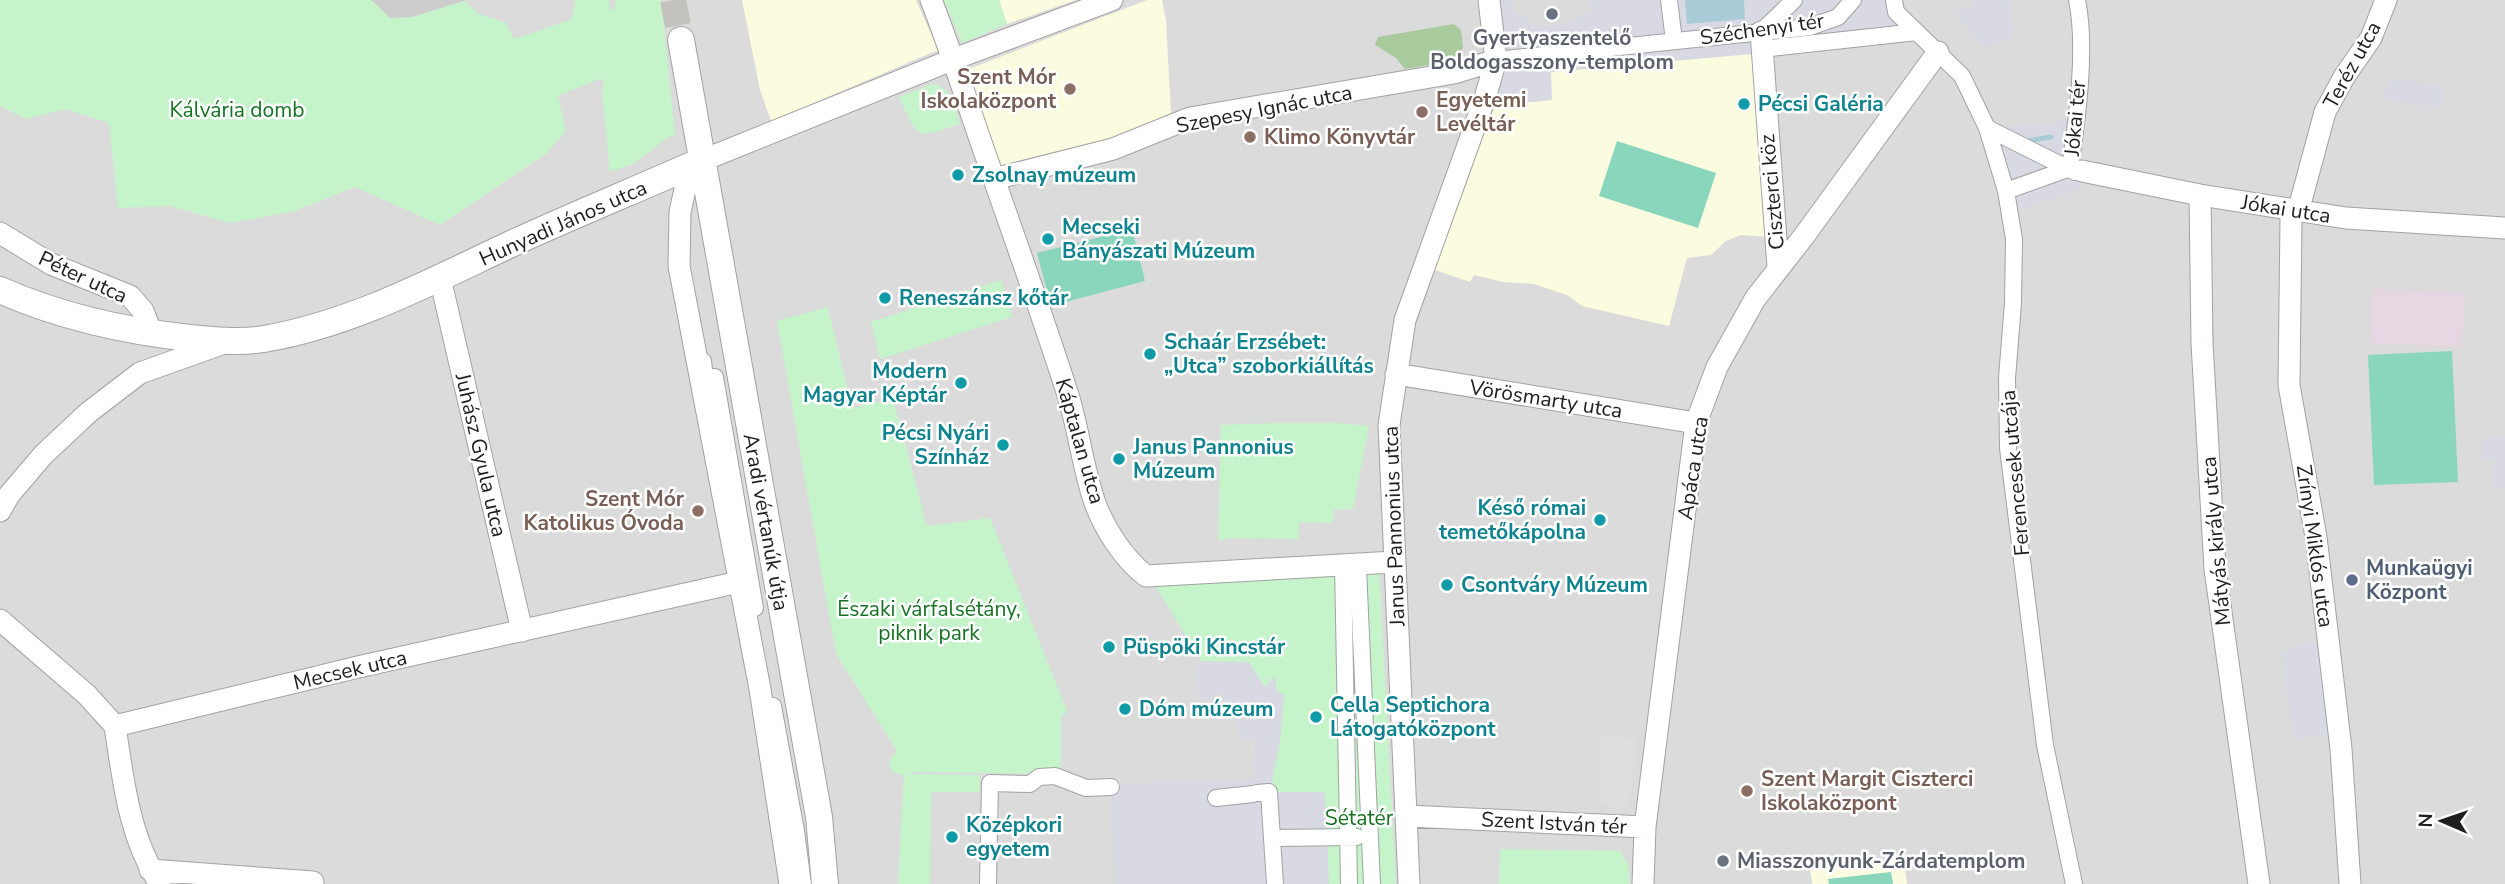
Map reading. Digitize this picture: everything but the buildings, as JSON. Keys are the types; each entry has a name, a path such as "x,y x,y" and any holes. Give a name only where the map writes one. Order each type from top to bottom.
{"street":[{"name":"Káptalan utca","path":"931,0 1023,256 1072,409 1095,503 1109,531 1131,564 1146,576 1350,567 1394,562"},
{"name":"Hunyadi János utca","path":"0,290 79,320 152,334 229,342 263,339 296,331 390,302 512,244 696,163 954,59 1112,0"},
{"path":"1489,0 1496,60"},
{"path":"1669,0 1674,41"},
{"path":"1761,41 1794,0"},
{"name":"Széchenyi tér","path":"1496,60 1674,41 1761,41 1838,17 1853,0"},
{"name":"Jókai tér","path":"2006,191 2078,172 2080,40 2077,0"},
{"name":"Teréz utca","path":"2298,211 2325,112 2344,77 2371,38 2386,0"},
{"name":"Ferencesek utcája","path":"1895,6 1962,76 1987,128 2006,191 2014,239 2007,378 2008,448 2045,745 2074,884"},
{"path":"1761,41 1917,32"},
{"path":"681,40 696,163"},
{"name":"Ciszterci köz","path":"1761,41 1778,267"},
{"name":"Apáca utca","path":"1645,827 1696,423 1717,367 1755,299 1938,52"},
{"name":"Janus Pannonius utca","path":"1409,884 1389,437 1405,320 1485,98 1496,60"},
{"name":"Szepesy Ignác utca","path":"994,179 1113,149 1190,118 1454,73 1496,60"},
{"name":"Jókai utca","path":"1987,128 2078,172 2346,218 2505,228"},
{"name":"Aradi vértanúk útja","path":"696,163 682,200 678,266 762,703 790,884"},
{"name":"Aradi vértanúk útja","path":"696,163 819,817 825,884"},
{"name":"Mátyás király utca","path":"2200,195 2202,342 2215,569 2259,884"},
{"path":"682,200 687,267 705,378 715,376 796,831 803,884"},
{"name":"Zrínyi Miklós utca","path":"2298,211 2291,219 2289,385 2316,537 2341,749 2350,884"},
{"name":"Péter utca","path":"0,233 51,264 131,296 143,311 152,334"},
{"name":"Juhász Gyula utca","path":"440,278 522,631"},
{"path":"0,511 9,495 44,454 89,412 139,373 229,342"},
{"name":"Vörösmarty utca","path":"1396,374 1696,423"},
{"path":"1350,567 1372,884"},
{"path":"1349,884 1350,567"},
{"name":"Mecsek utca","path":"115,726 739,582"},
{"path":"0,620 87,695 115,726 129,807 139,844 155,877 313,884"},
{"path":"988,884 989,783 1030,784 1039,777 1055,776 1086,788 1111,787"},
{"path":"1216,798 1269,792 1275,884"},
{"name":"Szent István tér","path":"1407,816 1645,827 1643,884"},
{"path":"1272,838 1370,837"}],"shaded area":[{"path":"0,0 2505,0 2505,884 0,884"},
{"path":"371,0 466,0 412,17 390,18"},
{"name":"Szent Mór Iskolaközpont","path":"742,0 916,0 938,50 771,121 760,90"},
{"name":"Szent Mór Iskolaközpont","path":"999,0 1076,0 1007,24"},
{"name":"Szent Mór Iskolaközpont","path":"1147,0 1162,0 1166,20 1171,114 1109,139 998,168 964,71"},
{"path":"1481,0 1509,0 1523,18 1545,27 1574,21 1593,8 1587,0 1685,0 1688,24 1745,18 1744,0 1902,0 1908,40 1551,72 1552,100 1509,104 1485,98 1489,62"},
{"path":"1972,0 2010,0 2014,36 1985,47 1951,11 1972,7"},
{"path":"1754,53 1770,237 1741,235 1726,241 1711,255 1687,258 1669,326 1582,306 1567,295 1534,284 1503,282 1474,275 1470,282 1435,270 1494,106 1501,103 1551,100 1551,72"},
{"path":"2394,78 2443,86 2442,109 2380,98"},
{"path":"2084,112 2081,188 2005,215 1987,128 2051,124"},
{"path":"2373,289 2465,293 2462,347 2370,343"},
{"path":"2505,435 2505,488 2493,488 2494,460 2482,459 2482,438"},
{"path":"2319,642 2328,736 2293,739 2281,651 2293,650 2293,644"},
{"path":"1201,661 1249,662 1265,687 1273,677 1276,681 1276,690 1284,695 1281,735 1270,792 1325,792 1329,884 1114,884 1111,784 1254,779 1253,740 1243,740 1223,692 1200,703 1196,671"},
{"path":"1601,734 1637,738 1629,807 1599,804"},
{"path":"1904,859 1907,884 1812,884 1810,868"}],"green space":[{"name":"Kálvária domb","path":"0,0 371,0 390,18 413,17 464,1 479,14 506,23 514,39 572,19 575,0 609,0 610,10 614,9 616,0 661,0 675,135 667,138 635,163 610,172 602,92 604,79 599,79 558,96 566,131 547,153 440,225 355,187 295,211 230,223 170,206 118,208 109,123 65,109 26,119 0,106"},
{"path":"944,0 999,0 1007,24 962,43"},
{"path":"1454,24 1461,30 1463,48 1451,61 1405,69 1396,58 1375,45 1378,37"},
{"path":"932,84 949,93 960,124 934,132 920,132 915,128 899,97"},
{"path":"1617,141 1716,173 1698,228 1599,196"},
{"path":"1132,229 1145,281 1051,306 1037,253"},
{"path":"1001,280 1012,317 880,359 871,322"},
{"name":"Északi várfalsétány, piknik park","path":"828,307 852,408 893,399 927,526 990,518 1067,711 1061,716 1061,774 910,772 980,775 980,792 931,792 930,884 898,884 904,775 892,770 889,761 897,751 836,654 777,321"},
{"path":"2452,351 2458,482 2374,485 2368,355"},
{"path":"1272,423 1369,426 1353,509 1334,509 1333,523 1299,522 1298,539 1229,538 1218,541 1221,425"},
{"name":"Sétatér","path":"1379,567 1396,884 1329,884 1327,838 1254,779 1249,663 1201,661 1152,580"},
{"path":"1500,849 1620,851 1628,864 1630,884 1499,884"},
{"path":"1891,872 1893,884 1829,884 1828,879"}],"water":[{"path":"1685,0 1744,0 1745,19 1687,24"}],"waterway":[{"path":"2026,141 2051,137"}],"tunnel":[{"path":"673,0 681,40"}],"place":[{"name":"Gyertyaszentelő Boldogasszony-templom","path":"1552,14"},
{"name":"Szent Mór Iskolaközpont","path":"1070,89"},
{"name":"Pécsi Galéria","path":"1744,104"},
{"name":"Egyetemi Levéltár","path":"1422,112"},
{"name":"Klimo Könyvtár","path":"1250,137"},
{"name":"Zsolnay múzeum","path":"958,175"},
{"name":"Mecseki Bányászati Múzeum","path":"1048,239"},
{"name":"Reneszánsz kőtár","path":"885,298"},
{"name":"Schaár Erzsébet: „Utca” szoborkiállítás","path":"1150,354"},
{"name":"Modern Magyar Képtár","path":"961,383"},
{"name":"Pécsi Nyári Színház","path":"1003,445"},
{"name":"Janus Pannonius Múzeum","path":"1119,459"},
{"name":"Szent Mór Katolikus Óvoda","path":"698,511"},
{"name":"Késő római temetőkápolna","path":"1600,520"},
{"name":"Munkaügyi Központ","path":"2352,580"},
{"name":"Csontváry Múzeum","path":"1447,585"},
{"name":"Püspöki Kincstár","path":"1109,647"},
{"name":"Dóm múzeum","path":"1125,709"},
{"name":"Cella Septichora Látogatóközpont","path":"1316,717"},
{"name":"Szent Margit Ciszterci Iskolaközpont","path":"1747,791"},
{"name":"Középkori egyetem","path":"952,837"},
{"name":"Miasszonyunk-Zárdatemplom","path":"1723,861"}]}
